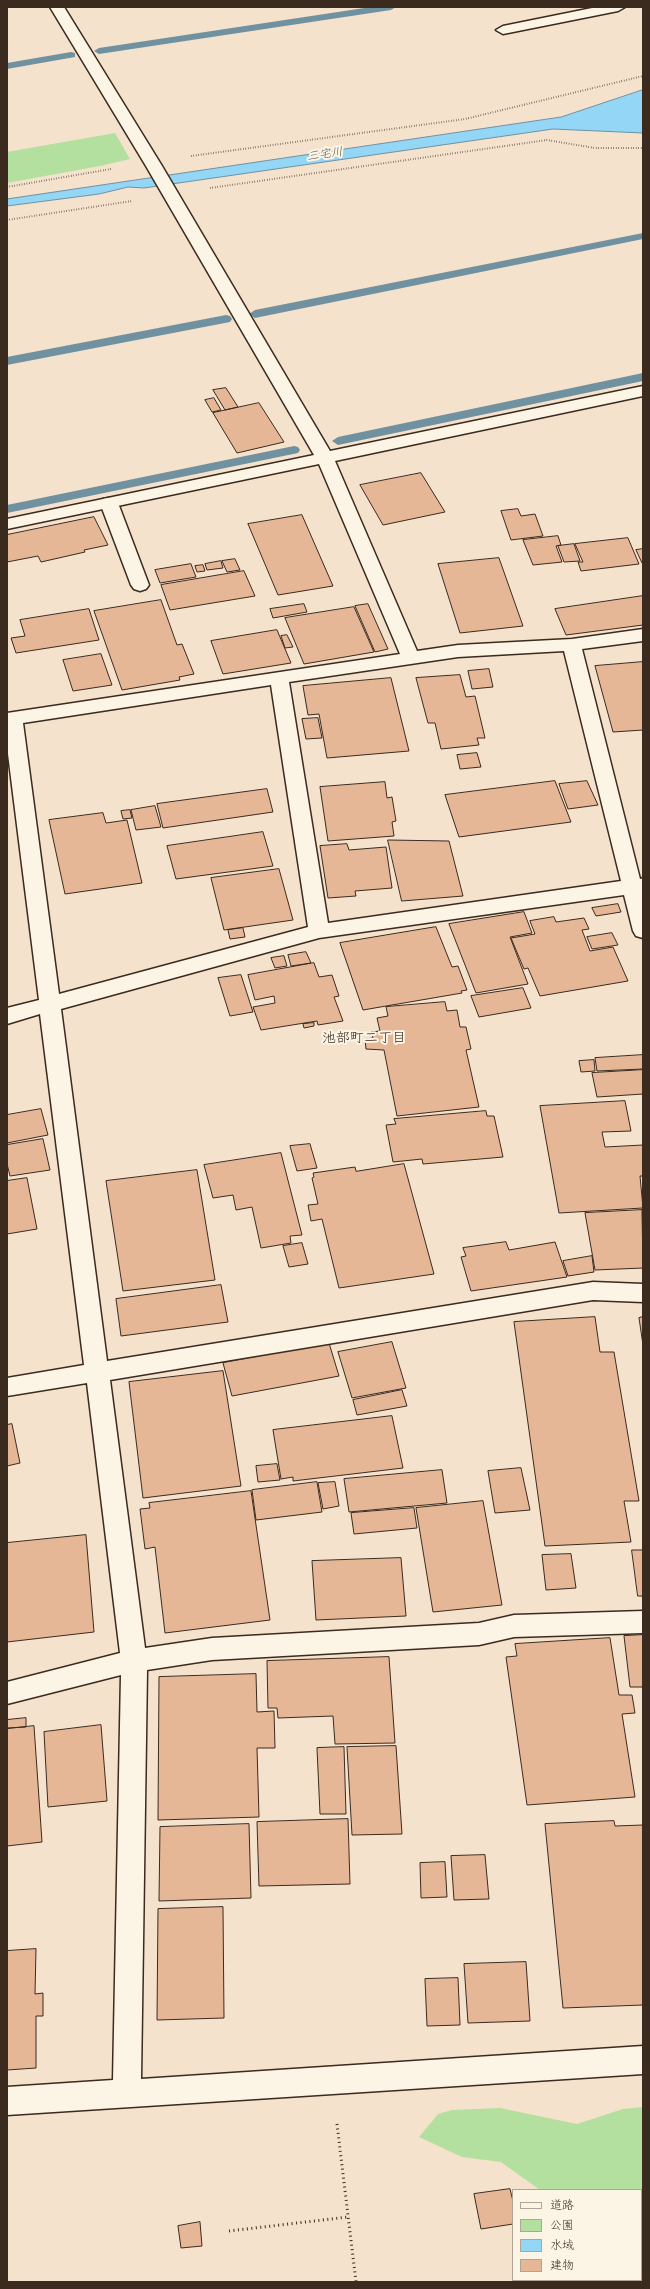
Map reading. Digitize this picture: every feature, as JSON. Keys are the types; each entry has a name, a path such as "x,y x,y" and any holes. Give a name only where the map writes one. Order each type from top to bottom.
{"street":[{"path":"57,7 153,164 169,194 325,458 411,658"},
{"path":"503,30 618,7"},
{"path":"7,524 643,391"},
{"path":"109,503 140,585"},
{"path":"127,2093 134,1661 50,1005 10,718 458,651 572,645 643,635"},
{"path":"572,645 638,886 643,931"},
{"path":"279,678 319,931"},
{"path":"7,1016 319,931 638,886"},
{"path":"7,1387 593,1291 643,1293"},
{"path":"7,1693 134,1661 212,1649 478,1634 514,1626 643,1622"},
{"path":"7,2101 643,2060"}],"path":[{"path":"7,187 153,164 465,119 643,76"},
{"path":"7,220 169,194 547,140 565,145 605,150 643,148"},
{"path":"332,2080 356,2282"},
{"path":"229,2231 348,2218"}],"green space":[{"path":"115,133 130,159 7,183 7,152"},
{"path":"643,2107 643,2224 642,2189 539,2189 501,2162 462,2157 419,2137 438,2114 452,2110 500,2108 577,2124 623,2109"}],"water":[{"name":"三宅川","path":"643,90 643,133 553,129 144,188 128,187 99,194 7,206 7,199 561,117"}],"building":[{"path":"226,388 238,407 225,410 213,390"},
{"path":"214,398 221,410 212,412 205,400"},
{"path":"259,403 284,442 237,453 213,413"},
{"path":"421,473 445,512 383,525 360,485"},
{"path":"518,509 521,516 535,514 543,536 511,540 501,511"},
{"path":"302,515 333,586 278,595 248,524"},
{"path":"94,517 108,545 41,562 38,556 7,562 7,535"},
{"path":"558,536 561,545 556,546 562,562 533,565 523,540"},
{"path":"628,538 639,564 581,571 578,562 583,562 575,544"},
{"path":"574,544 580,561 564,562 558,546"},
{"path":"643,549 643,563 642,563 636,550"},
{"path":"499,558 523,626 460,633 438,564"},
{"path":"235,559 240,570 227,572 222,561"},
{"path":"221,561 223,568 207,570 205,564"},
{"path":"191,564 196,577 160,583 155,570"},
{"path":"203,565 205,571 197,572 195,566"},
{"path":"244,571 255,596 170,610 161,585"},
{"path":"643,596 643,625 566,635 555,609"},
{"path":"161,600 177,645 182,644 194,674 179,677 180,680 122,690 94,611"},
{"path":"304,604 307,612 273,618 270,609"},
{"path":"368,604 388,649 375,652 355,606"},
{"path":"354,607 374,652 304,664 285,618"},
{"path":"89,609 99,640 16,653 11,638 25,636 20,620"},
{"path":"277,630 291,663 223,674 211,641"},
{"path":"287,635 293,647 285,648 281,636"},
{"path":"101,654 112,685 73,691 63,660"},
{"path":"643,662 643,730 613,732 595,666"},
{"path":"489,669 493,687 472,689 468,671"},
{"path":"460,675 466,697 475,696 485,738 477,738 479,745 441,749 435,723 428,723 416,678"},
{"path":"391,678 409,751 327,758 319,714 308,715 303,686"},
{"path":"318,718 322,738 306,739 302,719"},
{"path":"477,753 481,767 460,769 457,755"},
{"path":"555,781 571,822 459,837 445,795"},
{"path":"587,781 598,805 568,809 559,784"},
{"path":"385,782 387,798 392,797 396,821 392,822 394,836 328,841 320,787"},
{"path":"267,789 273,812 163,828 157,804"},
{"path":"155,806 161,827 136,830 131,810"},
{"path":"130,810 132,818 123,819 121,811"},
{"path":"103,813 106,823 127,820 142,883 65,894 49,820"},
{"path":"263,832 273,866 176,879 167,846"},
{"path":"388,840 449,841 463,896 402,901"},
{"path":"347,844 349,850 386,847 392,888 355,891 356,896 328,898 320,846"},
{"path":"279,869 293,920 224,930 211,878"},
{"path":"618,904 621,912 596,916 592,908"},
{"path":"524,912 532,933 510,937 528,984 476,993 449,924"},
{"path":"554,917 556,922 584,918 589,929 582,930 590,951 613,947 628,981 540,996 528,968 524,969 511,938 535,934 530,921"},
{"path":"436,927 452,967 458,966 467,990 461,991 462,993 363,1010 340,943"},
{"path":"243,928 245,937 230,939 228,930"},
{"path":"612,933 618,945 592,949 587,937"},
{"path":"306,952 311,963 291,966 288,955"},
{"path":"284,956 287,966 275,968 271,958"},
{"path":"314,963 319,977 332,975 339,996 334,997 343,1021 318,1025 317,1021 261,1030 253,1007 275,1003 274,996 255,1000 248,975"},
{"path":"241,975 253,1012 230,1016 218,978"},
{"path":"523,988 531,1008 479,1017 471,996"},
{"path":"445,1002 447,1011 457,1010 460,1027 466,1027 471,1049 466,1050 479,1107 397,1116 384,1050 366,1049 365,1039 373,1038 371,1032 380,1031 377,1018 388,1016 386,1007"},
{"path":"314,1023 314,1026 304,1028 303,1024"},
{"path":"643,1055 643,1069 597,1071 595,1058"},
{"path":"594,1060 595,1071 581,1072 579,1061"},
{"path":"643,1070 643,1094 597,1097 592,1073"},
{"path":"625,1101 631,1131 602,1132 605,1147 643,1145 643,1176 640,1176 643,1208 559,1213 540,1106"},
{"path":"41,1109 48,1135 7,1143 7,1115"},
{"path":"486,1111 487,1116 494,1116 503,1157 423,1164 422,1159 393,1162 386,1125 396,1124 394,1119"},
{"path":"43,1139 50,1170 10,1176 7,1164 7,1145"},
{"path":"310,1144 317,1168 297,1171 290,1146"},
{"path":"281,1153 302,1235 290,1236 291,1243 261,1248 252,1207 236,1210 233,1195 213,1198 204,1165"},
{"path":"404,1164 434,1274 339,1288 322,1219 311,1221 308,1205 318,1204 312,1178 314,1177 313,1173 355,1167 356,1171"},
{"path":"197,1170 215,1280 123,1291 106,1181"},
{"path":"27,1178 37,1229 7,1234 7,1181"},
{"path":"642,1210 643,1268 595,1270 585,1213"},
{"path":"506,1242 509,1250 555,1242 567,1277 471,1291 461,1257 466,1256 463,1248"},
{"path":"302,1243 308,1264 289,1267 283,1246"},
{"path":"592,1256 594,1272 568,1276 563,1261"},
{"path":"221,1285 228,1322 121,1336 116,1299"},
{"path":"595,1317 600,1352 614,1352 639,1501 624,1501 631,1542 545,1546 514,1322"},
{"path":"643,1317 643,1345 639,1318"},
{"path":"392,1342 406,1388 352,1398 338,1352"},
{"path":"329,1343 339,1376 232,1396 223,1363"},
{"path":"223,1371 241,1486 143,1498 129,1382"},
{"path":"402,1390 407,1406 357,1415 353,1400"},
{"path":"392,1416 403,1468 293,1481 293,1477 281,1479 273,1430"},
{"path":"12,1424 20,1463 7,1466 7,1425"},
{"path":"277,1464 280,1480 258,1482 256,1466"},
{"path":"521,1468 530,1510 495,1513 488,1471"},
{"path":"442,1470 447,1503 349,1512 344,1479"},
{"path":"317,1482 322,1512 256,1520 252,1490"},
{"path":"335,1482 339,1506 323,1509 318,1483"},
{"path":"251,1491 270,1620 165,1633 155,1547 145,1549 140,1509 150,1508 149,1503"},
{"path":"483,1501 502,1605 433,1612 416,1508"},
{"path":"414,1508 417,1528 354,1534 351,1513"},
{"path":"86,1535 94,1632 7,1642 7,1543"},
{"path":"632,1550 643,1550 643,1596 638,1596"},
{"path":"571,1554 576,1588 546,1590 542,1555"},
{"path":"401,1558 406,1616 316,1620 312,1561"},
{"path":"643,1635 643,1687 630,1687 624,1636"},
{"path":"610,1638 619,1695 632,1695 635,1713 622,1714 635,1797 527,1805 506,1657 517,1656 515,1644"},
{"path":"389,1657 395,1743 335,1744 333,1716 278,1718 277,1708 268,1708 267,1661"},
{"path":"256,1674 257,1712 274,1711 275,1748 257,1748 259,1817 158,1820 159,1677"},
{"path":"26,1718 26,1727 7,1728 7,1720"},
{"path":"101,1725 107,1801 48,1807 44,1732"},
{"path":"34,1726 42,1842 7,1846 7,1729"},
{"path":"396,1746 402,1834 352,1835 347,1747"},
{"path":"344,1747 346,1814 320,1814 317,1748"},
{"path":"348,1819 350,1884 259,1886 257,1822"},
{"path":"614,1821 615,1826 643,1825 643,2005 563,2008 545,1824"},
{"path":"249,1824 251,1898 159,1901 160,1827"},
{"path":"485,1855 489,1899 454,1900 451,1856"},
{"path":"445,1862 447,1897 421,1898 420,1863"},
{"path":"223,1907 224,2018 157,2020 158,1909"},
{"path":"36,1949 35,1994 43,1993 43,2016 36,2016 36,2068 7,2070 7,1951"},
{"path":"526,1962 530,2021 468,2023 464,1964"},
{"path":"458,1978 460,2025 427,2026 425,1979"},
{"path":"510,2189 512,2197 512,2224 481,2229 474,2194"},
{"path":"200,2222 202,2246 181,2248 178,2226"}],"waterway":[{"path":"99,51 391,7"},
{"path":"7,66 71,55"},
{"path":"255,314 643,236"},
{"path":"7,361 226,319"},
{"path":"338,441 643,377"},
{"path":"7,509 294,450"}],"district":[{"name":"池部町二丁目","path":"364,1040"}]}
